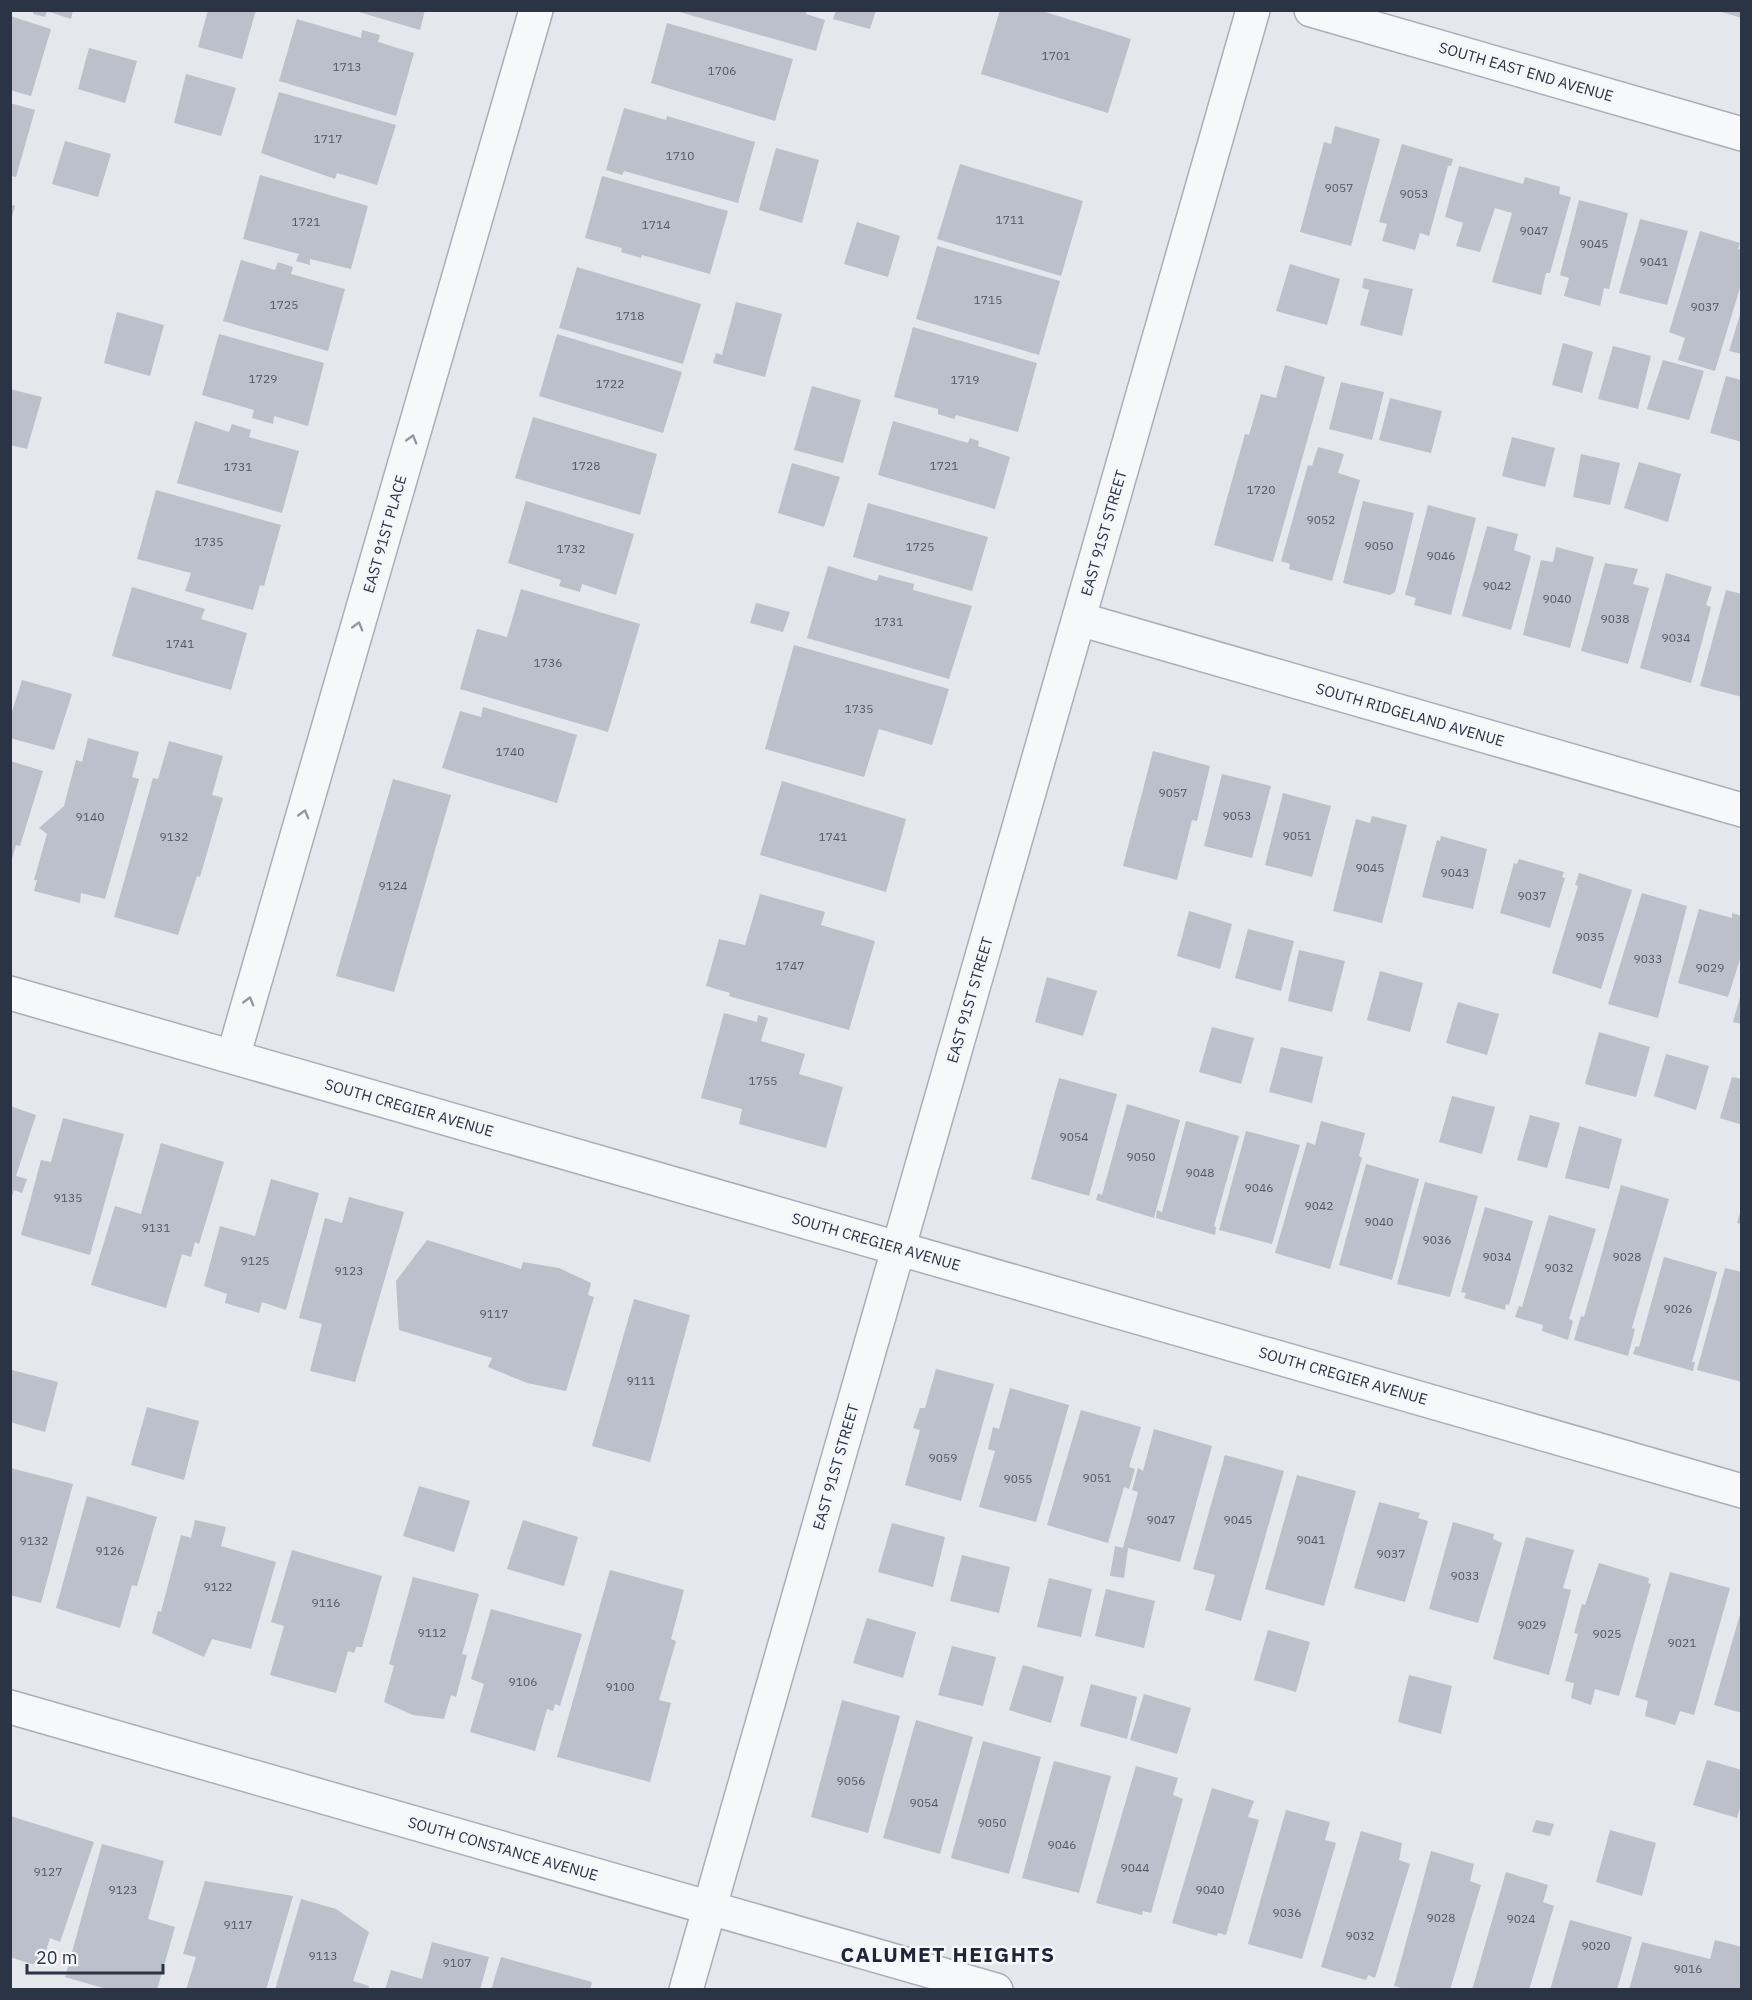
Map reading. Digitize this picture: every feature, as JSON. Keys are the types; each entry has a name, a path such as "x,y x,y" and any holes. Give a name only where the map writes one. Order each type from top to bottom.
{"street":[{"name":"EAST 91ST PLACE","path":"233,1057 536,10"},
{"name":"EAST 91ST STREET","path":"686,1989 1253,10"},
{"name":"SOUTH EAST END AVENUE","path":"1311,10 1742,134"},
{"name":"SOUTH RIDGELAND AVENUE","path":"1079,619 1742,810"},
{"name":"SOUTH CREGIER AVENUE","path":"10,993 1742,1491"},
{"name":"SOUTH CONSTANCE AVENUE","path":"10,1707 996,1989"}],"building":[{"path":"34,10 73,10 71,19 47,11 45,17 33,14"},
{"path":"208,10 256,10 242,59 198,47"},
{"path":"352,10 425,10 420,30"},
{"path":"806,10 806,14 825,20 816,51 676,11"},
{"path":"836,10 876,10 870,29 833,19"},
{"path":"1000,10 1039,10 1131,39 1108,113 981,74"},
{"path":"1718,10 1742,10 1742,18 1718,11"},
{"path":"10,16 51,29 31,96 10,90"},
{"path":"297,19 361,38 362,30 380,35 378,42 414,53 396,116 279,81"},
{"path":"667,23 793,59 775,121 651,83"},
{"path":"89,48 137,61 125,103 78,89"},
{"path":"186,74 236,88 221,136 174,123"},
{"path":"279,92 396,125 377,185 337,173 335,179 261,153"},
{"path":"10,103 35,110 16,177 10,176"},
{"path":"624,108 666,120 667,116 755,142 738,203 624,171 622,175 606,170"},
{"path":"1335,126 1380,139 1351,246 1300,232 1324,142 1331,144"},
{"path":"65,141 111,154 98,197 52,184"},
{"path":"1402,144 1453,159 1451,166 1448,166 1429,236 1420,233 1415,250 1382,241 1387,224 1379,222"},
{"path":"776,148 819,160 802,223 759,210"},
{"path":"960,164 1083,201 1061,276 937,239"},
{"path":"1459,166 1523,184 1525,177 1560,187 1559,194 1571,197 1550,273 1546,273 1541,295 1492,282 1512,213 1495,208 1480,252 1456,246 1463,223 1445,217"},
{"path":"260,175 368,206 351,269 310,259 310,265 296,261 299,254 243,239"},
{"path":"602,176 728,211 710,274 642,255 641,258 621,252 622,248 585,238"},
{"path":"1579,200 1628,213 1609,289 1604,288 1600,306 1564,296 1569,278 1560,275"},
{"path":"10,204 15,206 11,220 10,220"},
{"path":"1640,219 1688,231 1667,305 1619,293"},
{"path":"857,222 900,236 888,277 844,264"},
{"path":"1700,231 1740,243 1738,249 1742,250 1742,281 1715,371 1678,360 1685,338 1669,332"},
{"path":"937,246 1060,281 1039,355 916,319"},
{"path":"241,260 275,270 278,262 293,267 291,274 345,289 328,351 223,321"},
{"path":"1290,264 1340,279 1327,325 1276,311"},
{"path":"577,267 701,304 683,364 559,328"},
{"path":"1364,278 1413,289 1402,336 1360,325 1369,290 1362,288"},
{"path":"736,302 782,314 765,377 713,363 716,353 722,355"},
{"path":"1742,308 1742,354 1729,351"},
{"path":"117,312 164,325 150,376 104,363"},
{"path":"913,327 1037,363 1018,432 956,415 954,419 938,414 938,409 894,397"},
{"path":"219,334 324,363 308,426 274,416 273,424 252,418 254,410 202,395"},
{"path":"557,334 682,372 663,433 539,396"},
{"path":"1563,343 1593,352 1582,393 1552,385"},
{"path":"1613,346 1651,356 1638,409 1598,399"},
{"path":"1663,360 1704,371 1689,420 1647,409"},
{"path":"1285,365 1325,377 1273,562 1214,545 1245,434 1249,435 1261,394 1276,398"},
{"path":"1726,376 1742,380 1742,442 1710,433"},
{"path":"1341,382 1384,392 1372,440 1329,429"},
{"path":"812,386 861,400 843,463 794,450"},
{"path":"10,389 42,397 27,449 10,445"},
{"path":"1390,398 1442,411 1431,453 1379,440"},
{"path":"533,417 657,454 640,515 515,478"},
{"path":"195,421 229,432 232,424 251,430 249,437 299,451 282,513 177,483"},
{"path":"893,421 968,443 970,438 979,441 978,446 1010,457 995,509 878,475"},
{"path":"1512,437 1555,448 1545,487 1502,476"},
{"path":"1318,447 1344,454 1338,473 1360,480 1332,581 1289,569 1290,564 1281,561 1308,465 1312,466"},
{"path":"1581,454 1620,463 1610,505 1573,497"},
{"path":"1639,462 1681,474 1668,522 1624,508"},
{"path":"792,463 840,477 824,527 778,513"},
{"path":"156,490 281,525 264,586 260,585 253,610 185,591 191,573 137,559"},
{"path":"526,501 634,534 616,595 582,584 580,592 559,586 561,580 508,563"},
{"path":"1363,501 1414,513 1395,592 1390,595 1343,583"},
{"path":"868,503 988,537 972,591 853,557"},
{"path":"1428,505 1476,518 1451,615 1414,605 1416,598 1405,595"},
{"path":"1487,526 1518,534 1514,550 1531,556 1511,630 1462,616"},
{"path":"1556,547 1594,557 1570,648 1523,635 1541,560 1553,562"},
{"path":"1605,563 1638,569 1633,584 1649,588 1628,664 1581,651"},
{"path":"828,566 877,581 879,575 914,584 913,590 972,606 949,679 807,638"},
{"path":"1666,573 1712,587 1706,605 1711,607 1691,683 1640,668"},
{"path":"132,587 205,609 201,619 247,633 231,690 112,656"},
{"path":"521,589 640,624 608,732 460,689 477,629 507,637"},
{"path":"1726,590 1742,594 1742,697 1700,686"},
{"path":"756,603 790,612 783,632 750,623"},
{"path":"794,645 949,689 932,745 879,729 864,777 765,749"},
{"path":"22,680 72,694 54,750 10,738 10,718"},
{"path":"483,707 577,735 557,803 442,768 460,711 481,717"},
{"path":"88,738 139,752 132,777 139,779 105,899 81,893 80,903 34,891 37,880 34,880 47,834 39,828 64,806 76,760 82,762"},
{"path":"169,741 223,756 212,795 223,798 200,877 197,876 178,935 114,917 153,778 158,779"},
{"path":"1153,751 1210,766 1197,821 1192,820 1177,880 1123,866"},
{"path":"10,761 43,771 20,846 16,845 11,862"},
{"path":"1222,774 1271,786 1252,858 1204,846"},
{"path":"393,779 451,795 394,992 336,976"},
{"path":"782,781 906,819 886,892 760,855"},
{"path":"1283,793 1331,806 1312,877 1265,865"},
{"path":"1372,816 1407,825 1382,923 1333,911 1356,819 1370,823"},
{"path":"1441,836 1487,849 1473,909 1422,897 1437,840 1440,841"},
{"path":"1519,859 1564,872 1562,877 1565,878 1550,928 1500,913 1514,863 1517,864"},
{"path":"1579,873 1632,890 1601,989 1552,973 1578,886 1575,885"},
{"path":"1642,893 1687,906 1658,1018 1608,1004"},
{"path":"760,894 825,912 821,925 875,941 849,1030 729,996 730,993 706,986 719,939 745,945"},
{"path":"1699,909 1732,918 1732,913 1742,916 1742,953 1728,997 1678,983"},
{"path":"1189,911 1232,924 1220,969 1177,956"},
{"path":"1248,929 1294,941 1281,991 1235,978"},
{"path":"1299,950 1345,961 1332,1012 1288,1001"},
{"path":"1380,971 1423,983 1410,1032 1367,1020"},
{"path":"1047,977 1097,991 1083,1036 1035,1022"},
{"path":"1742,994 1742,1024 1733,1022"},
{"path":"1458,1002 1499,1014 1487,1055 1446,1043"},
{"path":"724,1013 757,1022 758,1015 768,1018 761,1041 805,1054 799,1074 843,1087 826,1148 739,1124 742,1109 701,1098"},
{"path":"1212,1027 1254,1038 1241,1084 1199,1072"},
{"path":"1599,1032 1650,1047 1636,1097 1585,1084"},
{"path":"1281,1047 1323,1057 1312,1103 1269,1092"},
{"path":"1666,1054 1709,1066 1696,1110 1654,1096"},
{"path":"1732,1077 1742,1079 1742,1125 1720,1118"},
{"path":"1059,1078 1117,1094 1089,1196 1031,1179"},
{"path":"1452,1096 1495,1107 1482,1154 1439,1142"},
{"path":"1127,1104 1180,1120 1154,1218 1096,1200 1098,1193 1102,1195"},
{"path":"10,1106 36,1115 16,1176 27,1179 22,1193 14,1190 11,1199"},
{"path":"1530,1115 1560,1123 1547,1168 1517,1160"},
{"path":"63,1118 124,1134 90,1255 21,1235 41,1160 51,1162"},
{"path":"1186,1121 1239,1136 1214,1226 1216,1227 1215,1235 1156,1218 1157,1210 1162,1212"},
{"path":"1321,1121 1365,1133 1359,1156 1362,1158 1330,1269 1275,1253 1307,1142 1315,1145"},
{"path":"1579,1126 1622,1139 1609,1189 1565,1178"},
{"path":"1246,1131 1300,1145 1272,1244 1219,1230"},
{"path":"161,1143 224,1162 199,1244 195,1242 191,1257 182,1254 166,1308 91,1285 115,1206 141,1214"},
{"path":"1366,1164 1419,1179 1392,1280 1339,1265"},
{"path":"271,1179 319,1193 286,1310 262,1302 259,1313 225,1303 227,1294 204,1286 220,1226 255,1236"},
{"path":"1425,1182 1478,1196 1450,1297 1397,1284"},
{"path":"1621,1185 1669,1199 1632,1328 1635,1329 1628,1356 1574,1340 1581,1316 1584,1317"},
{"path":"349,1197 404,1212 355,1382 310,1371 322,1324 299,1318 325,1218 342,1223"},
{"path":"1485,1207 1533,1221 1509,1305 1506,1304 1505,1310 1464,1298 1466,1293 1461,1292"},
{"path":"1742,1210 1742,1224 1737,1223"},
{"path":"1549,1215 1596,1229 1569,1319 1573,1321 1568,1340 1542,1331 1543,1325 1515,1317 1519,1306 1522,1307"},
{"path":"427,1240 521,1269 523,1262 559,1268 591,1283 588,1295 594,1297 566,1391 527,1383 488,1367 492,1358 399,1330 396,1281"},
{"path":"1664,1257 1717,1272 1692,1362 1695,1362 1693,1371 1633,1354 1636,1346 1639,1347"},
{"path":"1725,1268 1742,1272 1742,1382 1697,1370"},
{"path":"634,1299 690,1315 650,1462 592,1446"},
{"path":"936,1369 994,1384 961,1501 905,1485 920,1430 913,1428 920,1408 925,1408"},
{"path":"12,1370 58,1382 45,1432 10,1422"},
{"path":"1010,1388 1069,1405 1036,1522 979,1507 995,1451 988,1449 993,1427 999,1429"},
{"path":"147,1407 199,1421 184,1480 131,1465"},
{"path":"1081,1410 1141,1427 1129,1467 1135,1469 1129,1489 1124,1487 1108,1543 1047,1525"},
{"path":"1154,1429 1212,1446 1180,1562 1128,1548 1124,1578 1110,1576 1115,1546 1123,1548 1138,1492 1132,1490 1138,1468 1143,1471"},
{"path":"1225,1455 1284,1471 1241,1621 1205,1610 1215,1575 1193,1569"},
{"path":"10,1468 73,1484 41,1603 10,1595"},
{"path":"1297,1475 1356,1491 1324,1606 1265,1589"},
{"path":"419,1486 470,1501 454,1552 403,1536"},
{"path":"87,1496 157,1517 137,1586 132,1585 120,1628 56,1608"},
{"path":"1379,1502 1420,1513 1418,1518 1428,1521 1405,1602 1354,1588"},
{"path":"195,1520 226,1527 221,1546 276,1562 251,1649 212,1639 204,1657 152,1633 158,1611 161,1612 181,1535 191,1538"},
{"path":"523,1520 578,1537 564,1586 507,1569"},
{"path":"1453,1522 1494,1534 1493,1539 1502,1543 1478,1623 1429,1609"},
{"path":"892,1523 945,1537 933,1587 878,1572"},
{"path":"1526,1537 1574,1550 1563,1588 1571,1590 1549,1675 1493,1659"},
{"path":"292,1550 382,1576 362,1647 356,1647 354,1653 348,1651 336,1693 270,1675 284,1626 271,1622"},
{"path":"962,1555 1010,1567 999,1613 950,1601"},
{"path":"1599,1563 1649,1578 1648,1583 1651,1584 1619,1696 1595,1689 1591,1705 1571,1698 1574,1683 1565,1681 1578,1634 1574,1633 1582,1604 1585,1605"},
{"path":"610,1570 684,1590 671,1639 676,1641 659,1700 671,1703 650,1782 557,1757"},
{"path":"1670,1572 1730,1588 1694,1715 1680,1711 1675,1725 1645,1716 1648,1701 1635,1697"},
{"path":"413,1577 479,1594 462,1654 467,1655 456,1697 451,1695 444,1719 413,1715 384,1702 394,1666 389,1664"},
{"path":"1049,1578 1092,1589 1081,1637 1037,1627"},
{"path":"1106,1589 1155,1601 1144,1648 1095,1636"},
{"path":"491,1609 582,1634 560,1706 555,1704 553,1711 547,1709 535,1751 470,1732 484,1684 471,1679"},
{"path":"1742,1611 1742,1713 1714,1705"},
{"path":"867,1618 916,1632 903,1678 853,1663"},
{"path":"1268,1630 1310,1642 1296,1692 1254,1680"},
{"path":"952,1646 996,1657 983,1706 938,1695"},
{"path":"1023,1665 1064,1677 1051,1723 1009,1710"},
{"path":"1409,1675 1452,1686 1441,1734 1398,1722"},
{"path":"1091,1684 1137,1697 1127,1739 1080,1726"},
{"path":"1144,1694 1191,1708 1177,1754 1130,1740"},
{"path":"842,1700 900,1716 868,1833 811,1817"},
{"path":"916,1720 973,1737 940,1854 883,1838"},
{"path":"983,1741 1041,1757 1009,1874 951,1858"},
{"path":"1707,1760 1742,1770 1742,1801 1737,1818 1693,1805"},
{"path":"1054,1761 1111,1776 1079,1893 1022,1878"},
{"path":"1136,1766 1178,1778 1173,1795 1183,1799 1151,1913 1143,1911 1142,1915 1096,1903"},
{"path":"1212,1788 1254,1801 1248,1817 1259,1820 1226,1935 1218,1933 1217,1936 1172,1923"},
{"path":"1286,1810 1330,1822 1325,1840 1336,1843 1302,1959 1248,1944"},
{"path":"10,1816 94,1842 60,1942 50,1938 41,1967 10,1957"},
{"path":"1536,1820 1554,1824 1550,1836 1532,1832"},
{"path":"1610,1830 1656,1843 1642,1896 1596,1882"},
{"path":"1361,1831 1402,1843 1399,1860 1410,1864 1375,1978 1368,1975 1366,1980 1321,1967"},
{"path":"102,1844 164,1861 148,1919 175,1927 157,1990 110,1990 65,1977"},
{"path":"1431,1851 1474,1864 1470,1881 1481,1885 1450,1990 1407,1990 1394,1986"},
{"path":"1506,1872 1548,1885 1543,1902 1554,1906 1529,1990 1472,1990"},
{"path":"205,1881 293,1896 266,1990 186,1990 196,1957 183,1954"},
{"path":"301,1899 336,1909 369,1932 353,1981 369,1986 368,1990 275,1990"},
{"path":"1570,1920 1632,1937 1617,1990 1550,1990"},
{"path":"1715,1940 1742,1947 1742,1990 1629,1990 1642,1942 1710,1959"},
{"path":"432,1942 489,1957 480,1990 385,1990 391,1970 422,1979"},
{"path":"501,1957 592,1982 590,1990 491,1990"}],"district":[{"name":"CALUMET HEIGHTS","path":"948,1955"}]}
